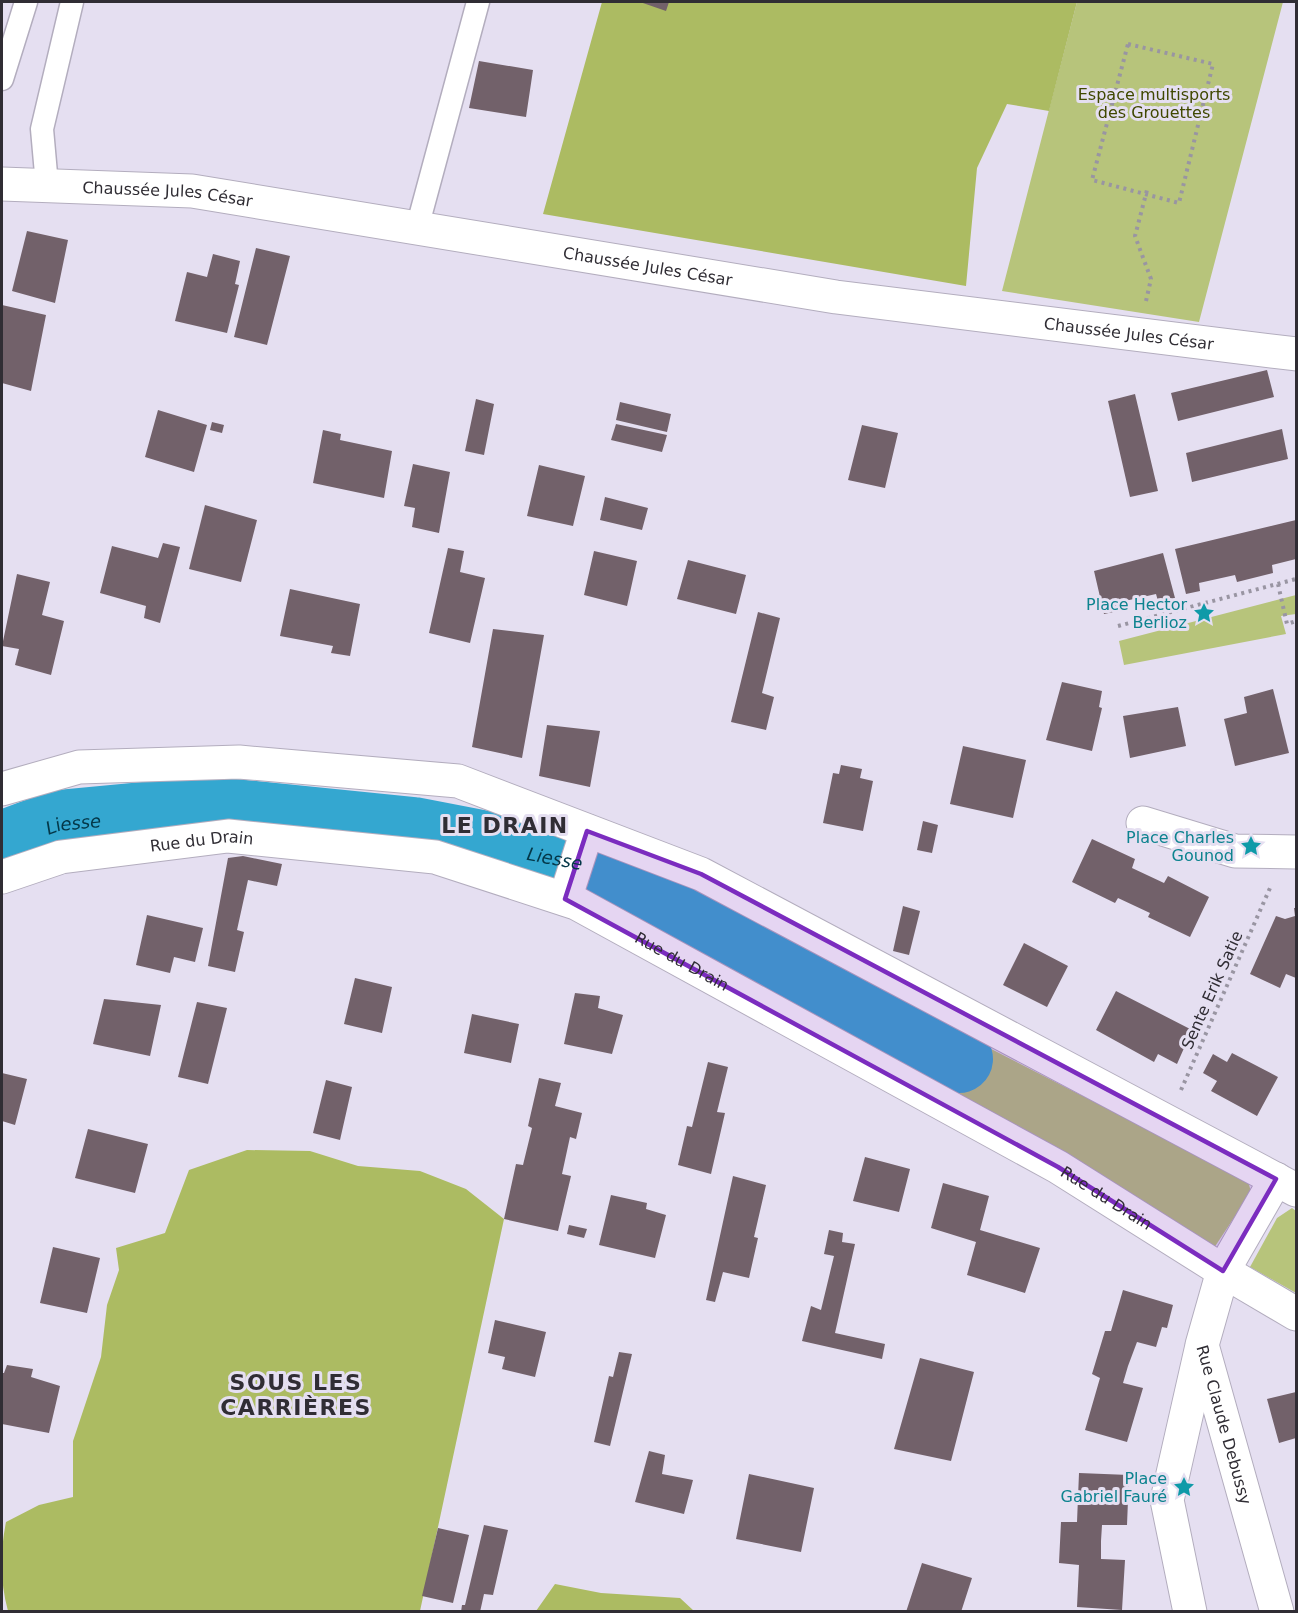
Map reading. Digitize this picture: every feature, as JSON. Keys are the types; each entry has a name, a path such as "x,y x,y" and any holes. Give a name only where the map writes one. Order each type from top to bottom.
{"street":[{"name":"Chaussée Jules César","path":"2,184 192,191 836,297 1296,354"},
{"path":"2,789 79,768 239,762 458,781 701,874 1286,1185"},
{"path":"1143,823 1235,851 1296,852"},
{"path":"565,899 587,831"},
{"name":"Rue du Drain","path":"2,877 61,858 228,836 435,857 565,899 587,908 1058,1167 1296,1314"},
{"name":"Rue Claude Debussy","path":"1277,1611 1202,1345 1223,1271 1286,1185"},
{"path":"1190,1611 1167,1500 1202,1345"}],"lane":[{"path":"2,79 26,2"},
{"path":"47,185 42,129 72,2"},
{"path":"417,228 478,2"}],"path":[{"path":"1128,44 1213,64 1179,203 1146,192 1092,180 1128,44"},
{"path":"1142,335 1143,313 1151,279 1135,236 1146,192"},
{"path":"1118,626 1296,579"},
{"path":"1278,584 1287,624 1296,621"},
{"name":"Sente Erik Satie","path":"1181,1091 1270,887"}],"highlighted area":[{"path":"587,831 701,874 1276,1179 1223,1271 1058,1167 565,899"}],"green space":[{"path":"602,2 1077,2 1049,111 1007,104 977,168 966,286 543,214"},
{"name":"Espace multisports des Grouettes","path":"1077,2 1283,2 1199,322 1002,291"},
{"path":"1296,595 1296,614 1281,616 1286,634 1124,665 1119,641"},
{"path":"964,1035 1248,1181 1251,1192 1214,1248 937,1080"},
{"path":"247,1150 310,1151 358,1166 420,1171 466,1189 504,1219 420,1611 8,1611 3,1589 2,1567 6,1522 39,1505 73,1497 73,1441 101,1357 107,1305 119,1270 116,1248 165,1233 189,1170"},
{"path":"1292,1208 1296,1211 1296,1293 1250,1267 1277,1218"},
{"path":"555,1584 601,1593 680,1598 694,1611 536,1611"}],"building":[{"path":"640,2 669,2 666,11"},
{"path":"479,61 533,70 526,117 469,108"},
{"path":"27,231 68,240 55,303 12,291"},
{"path":"256,248 290,256 267,345 234,337"},
{"path":"213,254 240,261 235,284 239,285 227,333 175,321 187,272 207,277"},
{"path":"2,305 46,315 31,391 2,383"},
{"path":"1267,370 1274,397 1178,421 1171,393"},
{"path":"1135,394 1158,491 1130,497 1108,401"},
{"path":"476,399 494,404 484,455 465,451"},
{"path":"620,402 671,414 667,432 616,420"},
{"path":"158,410 207,425 194,472 145,457"},
{"path":"212,422 224,425 222,433 210,430"},
{"path":"616,424 667,435 662,452 611,440"},
{"path":"862,425 898,433 885,488 848,480"},
{"path":"1282,429 1288,459 1192,482 1186,453"},
{"path":"323,430 341,434 340,440 392,451 384,498 313,483"},
{"path":"413,464 450,472 439,533 412,527 415,508 404,506"},
{"path":"539,465 585,476 573,526 527,516"},
{"path":"605,497 648,508 642,530 600,520"},
{"path":"205,505 257,520 241,582 189,569"},
{"path":"1296,520 1296,559 1272,565 1273,573 1237,582 1235,575 1199,583 1200,591 1186,594 1175,549"},
{"path":"163,543 180,547 160,623 144,618 146,606 100,593 112,546 158,558"},
{"path":"448,548 464,551 460,572 485,578 470,643 429,633"},
{"path":"594,551 637,561 627,606 584,595"},
{"path":"1163,553 1175,598 1158,601 1156,594 1116,603 1118,611 1104,614 1094,571"},
{"path":"688,560 746,575 736,614 677,599"},
{"path":"17,574 50,582 42,615 64,621 51,675 15,665 19,649 2,646"},
{"path":"290,589 360,604 350,656 331,653 333,646 280,636"},
{"path":"758,612 780,618 762,693 774,697 766,730 731,722"},
{"path":"493,629 544,635 522,758 472,747"},
{"path":"1062,682 1102,691 1099,707 1102,708 1092,751 1046,740"},
{"path":"1273,689 1289,753 1235,766 1224,719 1247,713 1244,697"},
{"path":"1178,707 1186,746 1130,758 1123,716"},
{"path":"547,725 600,731 590,787 539,776"},
{"path":"963,746 1026,760 1013,818 950,804"},
{"path":"841,765 862,769 860,778 873,781 863,831 823,823 833,773 839,774"},
{"path":"923,821 938,825 932,853 917,850"},
{"path":"1092,839 1135,859 1132,868 1164,883 1168,876 1209,897 1190,937 1148,917 1150,913 1118,898 1115,903 1072,882"},
{"path":"243,856 282,864 277,886 248,880 237,930 244,932 235,972 208,966 228,858"},
{"path":"903,906 920,911 909,955 893,951"},
{"path":"1294,908 1296,908 1296,978 1286,974 1280,988 1250,974 1276,916 1285,919 1295,916"},
{"path":"147,915 203,928 195,962 174,957 170,973 136,965"},
{"path":"1024,943 1068,966 1047,1007 1003,985"},
{"path":"355,978 392,987 382,1033 344,1024"},
{"path":"1116,991 1192,1030 1177,1064 1158,1054 1154,1062 1096,1030"},
{"path":"575,993 600,996 598,1008 623,1015 612,1054 564,1044"},
{"path":"104,999 161,1005 150,1056 93,1044"},
{"path":"197,1002 227,1008 208,1084 178,1077"},
{"path":"472,1014 519,1024 511,1063 464,1053"},
{"path":"1232,1053 1278,1077 1257,1116 1211,1091 1217,1081 1203,1073 1213,1054 1227,1062"},
{"path":"708,1062 728,1067 717,1112 725,1113 711,1174 678,1165 687,1126 692,1127"},
{"path":"2,1073 27,1079 15,1125 2,1121"},
{"path":"539,1078 561,1083 555,1106 582,1113 576,1139 570,1137 562,1174 571,1176 558,1231 504,1219 516,1164 523,1165 532,1128 528,1126"},
{"path":"326,1080 352,1087 340,1140 313,1133"},
{"path":"88,1129 148,1144 135,1193 75,1178"},
{"path":"865,1157 910,1169 899,1212 853,1201"},
{"path":"733,1176 766,1185 754,1237 758,1238 749,1278 723,1272 715,1302 706,1300"},
{"path":"943,1183 989,1196 980,1230 1040,1248 1025,1293 967,1275 976,1242 931,1228"},
{"path":"611,1195 647,1203 646,1209 666,1215 655,1258 599,1245"},
{"path":"569,1225 587,1229 584,1238 567,1234"},
{"path":"829,1230 843,1233 842,1242 855,1244 835,1333 885,1344 882,1359 802,1341 811,1306 821,1310 834,1256 824,1254"},
{"path":"53,1247 100,1258 87,1313 40,1303"},
{"path":"1123,1290 1173,1305 1167,1328 1162,1327 1156,1347 1137,1342 1128,1366 1123,1383 1143,1388 1127,1442 1085,1430 1100,1378 1092,1374 1105,1331 1111,1331"},
{"path":"495,1320 546,1332 535,1377 502,1369 505,1357 488,1353"},
{"path":"619,1352 632,1354 610,1446 594,1442 609,1376 613,1377"},
{"path":"920,1358 974,1372 951,1461 894,1449"},
{"path":"7,1365 33,1369 31,1377 60,1386 49,1433 2,1424 2,1373"},
{"path":"1296,1392 1296,1438 1279,1443 1267,1399"},
{"path":"649,1451 665,1455 662,1474 693,1480 684,1514 635,1502"},
{"path":"1079,1473 1129,1475 1127,1525 1102,1525 1101,1541 1101,1559 1125,1560 1122,1610 1077,1607 1079,1565 1059,1563 1061,1522 1077,1522"},
{"path":"749,1474 814,1488 801,1552 736,1539"},
{"path":"484,1525 508,1530 493,1595 484,1594 480,1612 461,1612 462,1605 465,1605"},
{"path":"438,1528 469,1535 453,1603 422,1596"},
{"path":"922,1563 972,1578 961,1612 906,1612"}],"waterway":[{"name":"Liesse","path":"2,845 58,824 206,810 413,831 586,864 959,1059"}],"place":[{"name":"Place Hector Berlioz","path":"1204,613"},
{"name":"Place Charles Gounod","path":"1251,846"},
{"name":"Place Gabriel Fauré","path":"1184,1487"}],"district":[{"name":"LE DRAIN","path":"505,825"},
{"name":"SOUS LES CARRIÈRES","path":"296,1394"}]}
